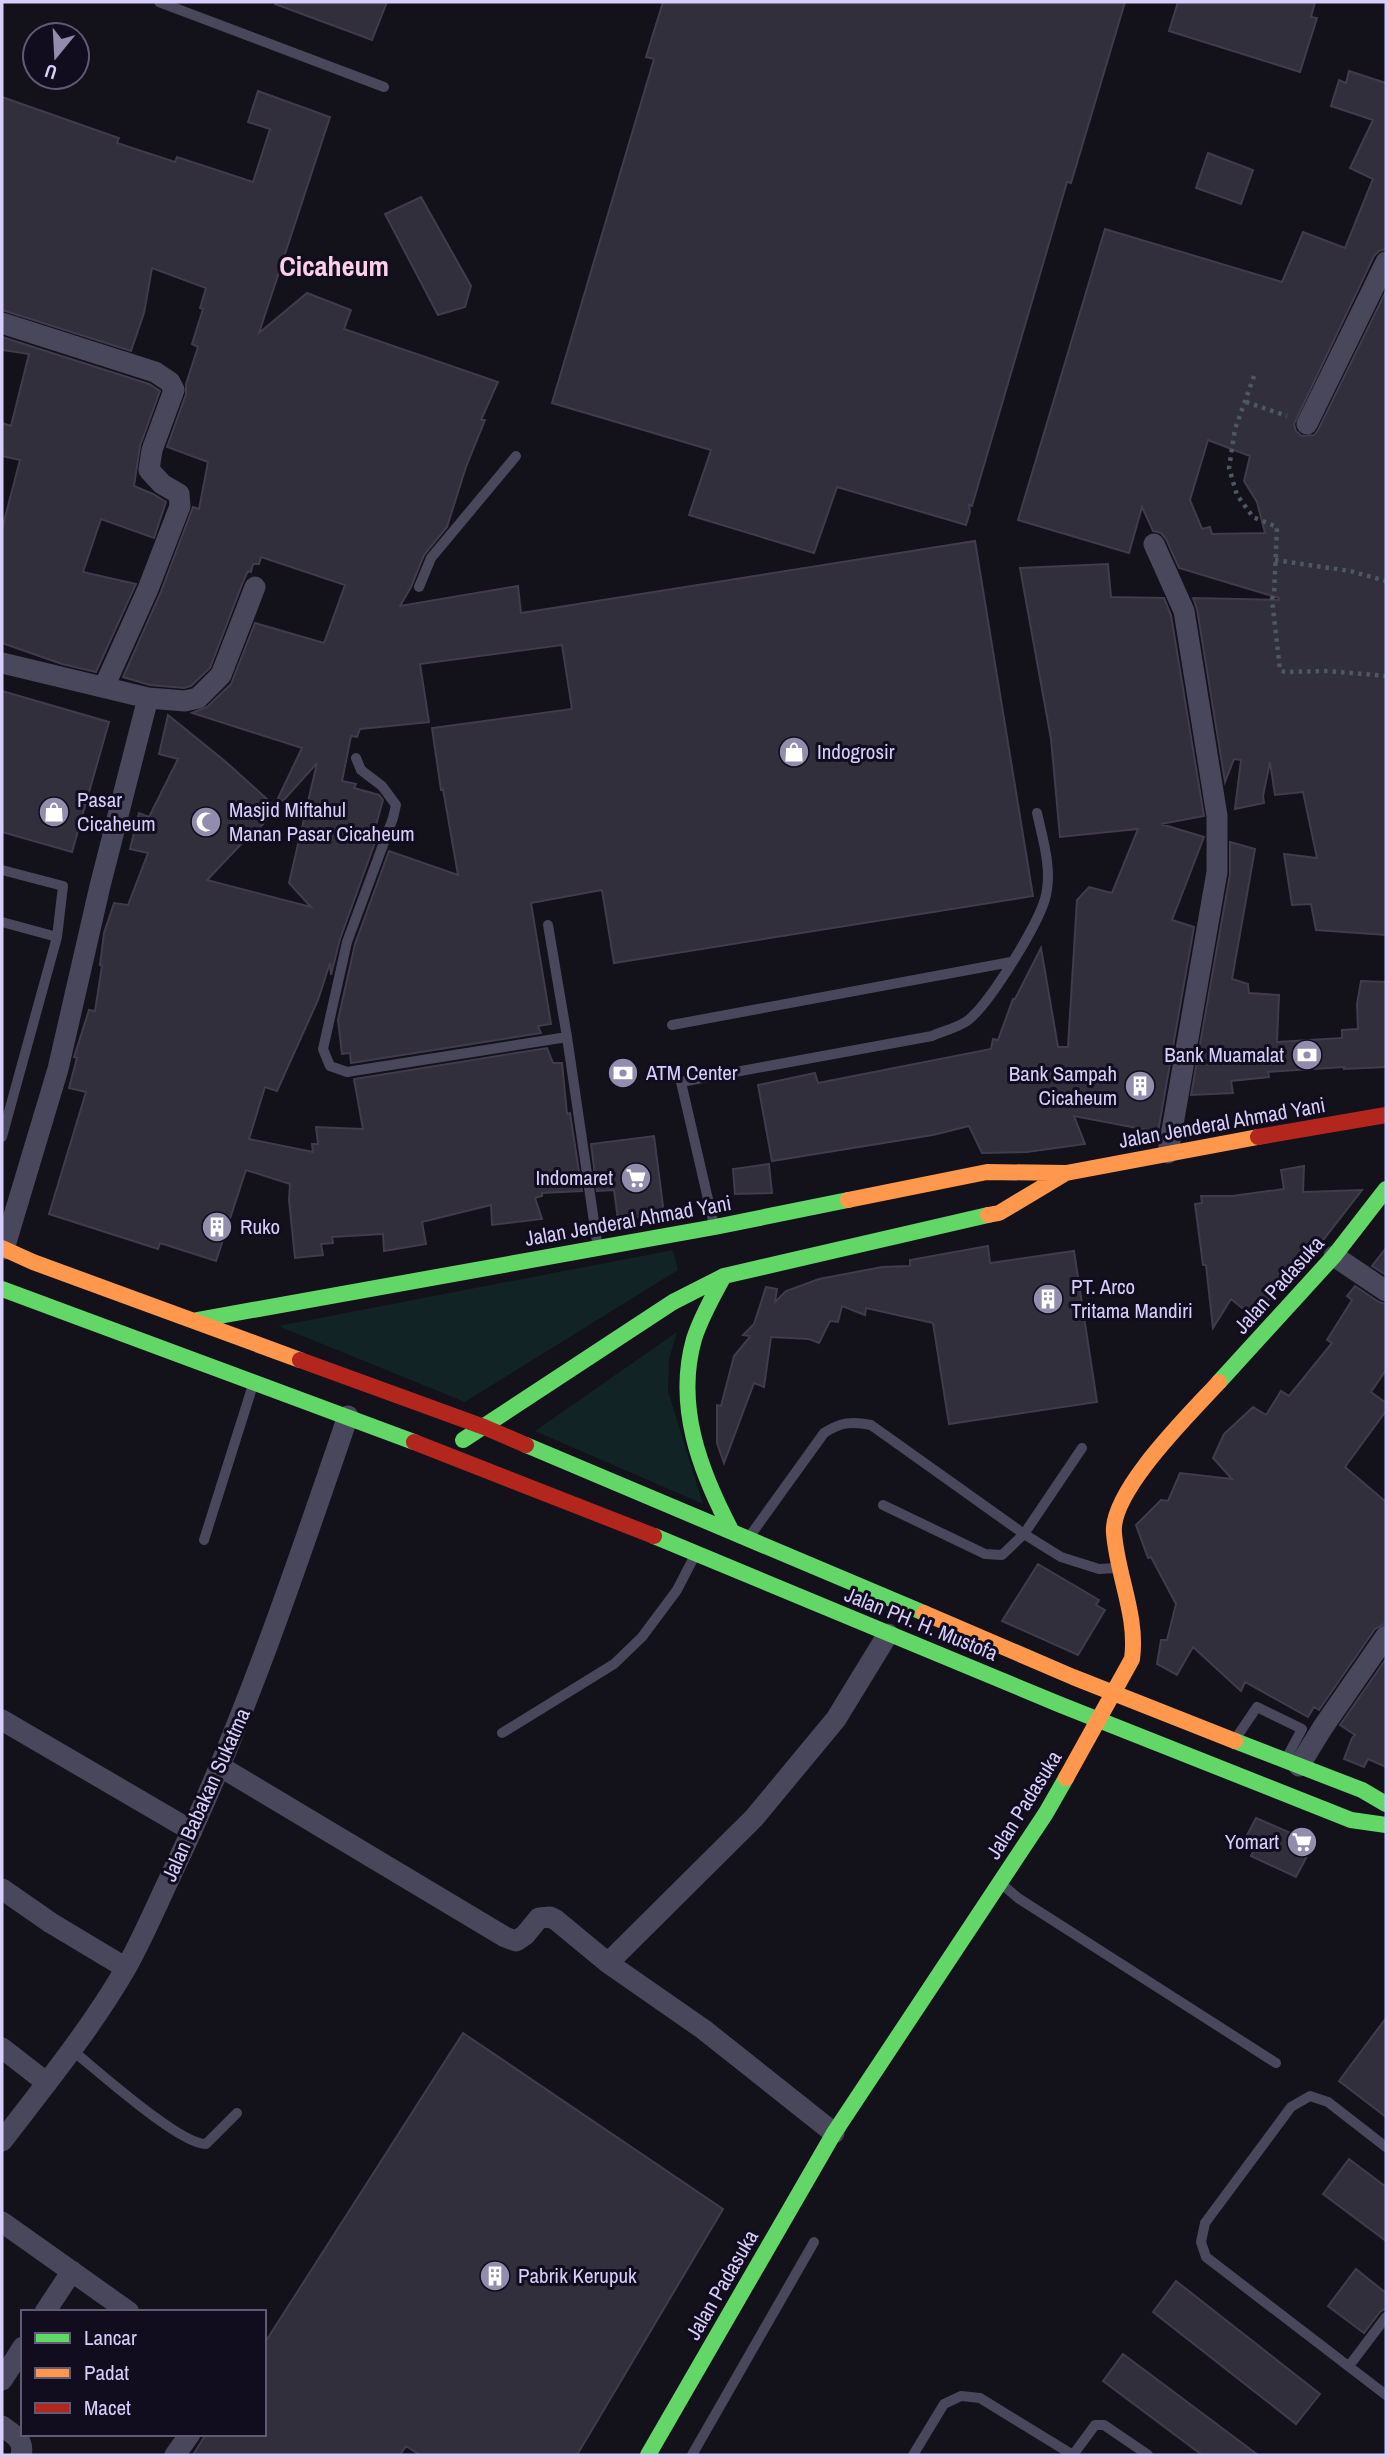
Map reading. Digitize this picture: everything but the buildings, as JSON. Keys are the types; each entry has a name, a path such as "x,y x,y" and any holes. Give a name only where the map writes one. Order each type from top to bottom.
{"main road":[{"name":"Jalan Jenderal Ahmad Yani","path":"197,1321 598,1248 716,1233 987,1172 1066,1173 1386,1115"},
{"name":"Jalan Jenderal Ahmad Yani","path":"442,1452 722,1270 999,1213 1066,1173"},
{"name":"Jalan Padasuka","path":"648,2455 834,2133 1046,1812 1132,1659 1135,1639 1113,1530 1123,1499 1147,1461 1334,1256 1386,1189"},
{"path":"3,1248 33,1262 484,1427"},
{"path":"722,1270 694,1342 688,1372 687,1404 702,1472 731,1531"},
{"path":"3,1292 442,1452"},
{"name":"Jalan PH. H. Mustofa","path":"484,1427 988,1641 1362,1790 1386,1804"},
{"name":"Jalan PH. H. Mustofa","path":"442,1452 1351,1820 1386,1825"}],"street":[{"path":"1307,424 1378,301 1386,262"},
{"path":"2,323 155,372 170,382 174,390 152,450 149,470 162,484 179,494 180,506 148,589 104,687"},
{"path":"1154,544 1184,611 1217,816 1217,872 1168,1153"},
{"path":"2,663 148,698 185,701 198,698 221,675 255,587"},
{"path":"3,1248 58,1069 100,886 148,698"},
{"path":"1334,1256 1386,1291"},
{"name":"Jalan Babakan Sukatma","path":"2,2141 73,2051 126,1968 192,1831 221,1767 281,1612 348,1416"},
{"path":"608,1963 754,1818 836,1719 888,1634"},
{"path":"1292,1763 1323,1727 1386,1636"},
{"path":"2,1720 192,1831"},
{"path":"221,1767 505,1937 516,1941 525,1936 539,1918 550,1917 608,1963 703,2029 834,2133"},
{"path":"2,1889 51,1923 126,1968"},
{"path":"2,2048 47,2083"},
{"path":"2,2221 126,2310"},
{"path":"47,2310 72,2272"},
{"path":"2,2380 21,2350"},
{"path":"2,2426 19,2439 21,2455"},
{"path":"175,2455 189,2436"}],"lane":[{"path":"159,2 384,87"},
{"path":"419,587 431,558 516,456"},
{"path":"356,758 361,770 382,786 396,805 347,942 323,1049 330,1066 347,1072 567,1037"},
{"path":"716,1233 681,1082 932,1036 965,1023 985,1005 1045,897 1047,860 1037,813"},
{"path":"2,870 63,886 57,937 2,1137"},
{"path":"2,922 57,937"},
{"path":"548,925 598,1248"},
{"path":"672,1025 1011,962"},
{"path":"204,1540 254,1382"},
{"path":"748,1538 824,1433 839,1423 855,1422 871,1425 1024,1534 1075,1563 1099,1569 1120,1568"},
{"path":"883,1505 976,1550 994,1556 1002,1555 1024,1534 1082,1448"},
{"path":"502,1733 614,1664 642,1637 677,1590 696,1553"},
{"path":"1234,1740 1257,1707 1302,1730 1292,1763"},
{"path":"1000,1883 1276,2063"},
{"path":"73,2051 154,2116 192,2142 206,2144 237,2113"},
{"path":"1386,2147 1328,2102 1310,2096 1291,2107 1205,2223 1201,2242 1206,2257 1386,2395"},
{"path":"692,2455 814,2242"},
{"path":"1349,2367 1386,2316"},
{"path":"913,2455 944,2404 961,2396 980,2398 1073,2455 1095,2425 1104,2425 1145,2454"}],"path":[{"path":"1254,376 1235,429 1229,468 1237,495 1253,517 1277,527 1272,599 1280,670 1386,676"},
{"path":"1245,402 1307,424"},
{"path":"1275,560 1350,571 1386,581"}],"shaded area":[{"path":"673,1250 678,1270 465,1402 278,1326"},
{"path":"677,1332 669,1359 668,1391 703,1504 535,1431"}],"traffic: fast":[{"path":"1219,1382 1334,1256 1386,1189"},
{"path":"197,1320 715,1227 848,1200"},
{"path":"463,1440 673,1302 724,1276 988,1215"},
{"path":"724,1276 694,1339 687,1389 689,1413 701,1461 709,1485 731,1530"},
{"path":"2,1289 414,1442"},
{"path":"526,1445 924,1613"},
{"path":"654,1536 1061,1705 1351,1820 1386,1825"},
{"path":"1235,1741 1362,1790 1386,1804"},
{"path":"648,2455 834,2133 1046,1813 1066,1778"}],"traffic: slow":[{"path":"848,1200 987,1172 1066,1173 1258,1137"},
{"path":"988,1215 999,1213 1066,1173"},
{"path":"2,1248 33,1262 300,1360"},
{"path":"1066,1778 1132,1659 1130,1611 1114,1533 1116,1516 1138,1475 1219,1382"},
{"path":"924,1613 1073,1677 1235,1741"}],"traffic: jam":[{"path":"1258,1137 1386,1115"},
{"path":"300,1360 526,1445"},
{"path":"414,1442 654,1536"}],"place":[{"name":"Indogrosir","path":"794,752"},
{"name":"Pasar Cicaheum","path":"54,812"},
{"name":"Masjid Miftahul Manan Pasar Cicaheum","path":"206,822"},
{"name":"Bank Muamalat","path":"1307,1055"},
{"name":"ATM Center","path":"623,1073"},
{"name":"Bank Sampah Cicaheum","path":"1140,1086"},
{"name":"Indomaret","path":"636,1178"},
{"name":"Ruko","path":"217,1227"},
{"name":"PT. Arco Tritama Mandiri","path":"1048,1299"},
{"name":"Yomart","path":"1302,1842"},
{"name":"Pabrik Kerupuk","path":"495,2276"}],"district":[{"name":"Cicaheum","path":"334,266"}]}
